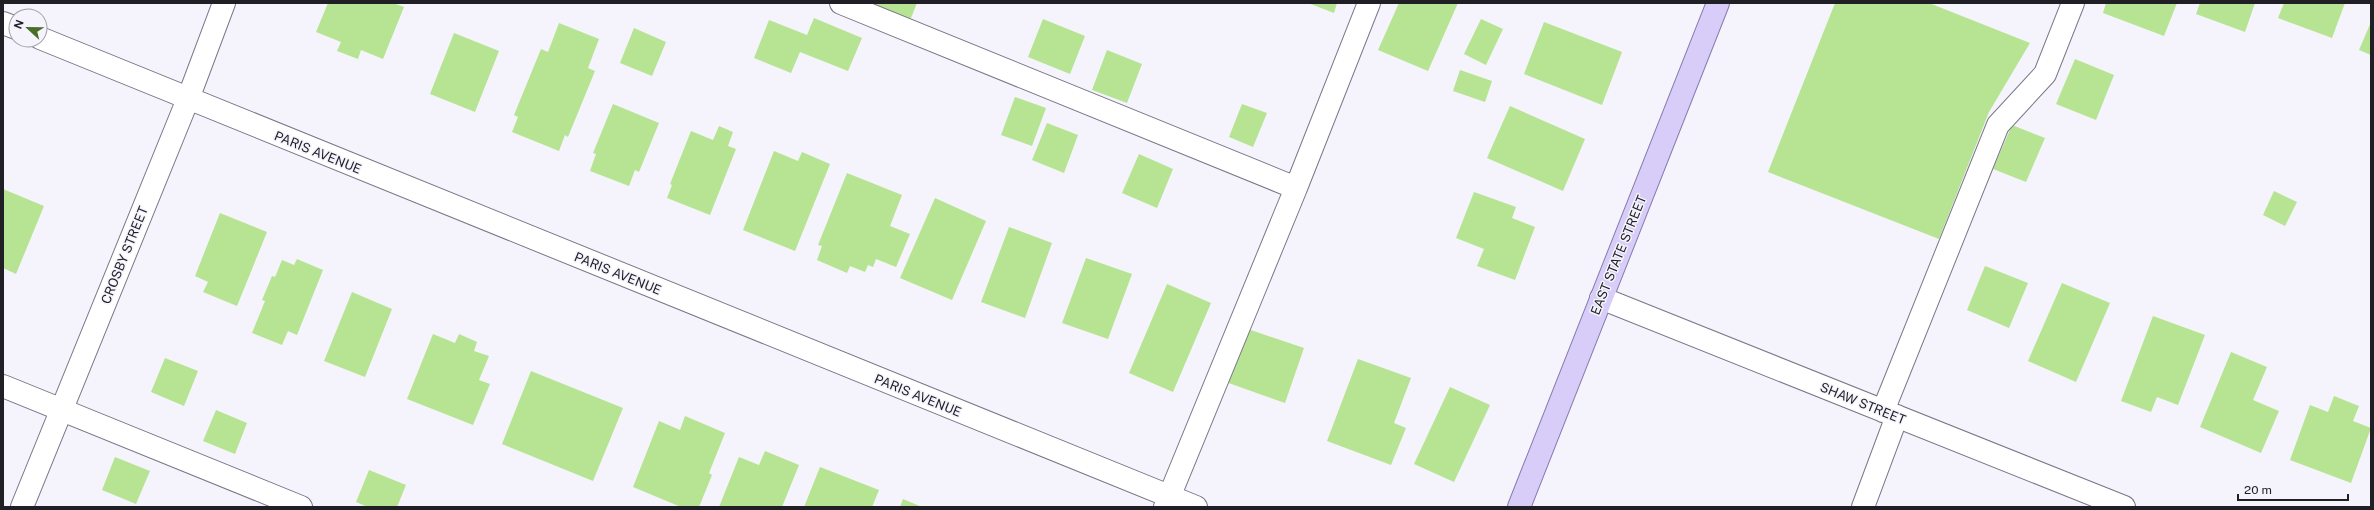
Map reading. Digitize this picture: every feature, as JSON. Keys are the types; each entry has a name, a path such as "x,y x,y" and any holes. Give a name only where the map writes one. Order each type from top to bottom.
{"main road":[{"name":"EAST STATE STREET","path":"1519,507 1718,3"}],"street":[{"name":"CROSBY STREET","path":"22,507 188,99 224,3"},
{"path":"841,3 1296,188"},
{"path":"1167,501 1296,188 1369,3"},
{"path":"1863,507 1890,414 1998,125 2045,74 2073,3"},
{"name":"PARIS AVENUE","path":"48,41 1167,501 1196,507"},
{"name":"SHAW STREET","path":"1601,298 2124,507"},
{"path":"3,386 301,507"}],"building":[{"path":"328,3 393,3 404,7 383,59 361,50 358,59 337,51 341,42 316,32"},
{"path":"865,3 917,3 909,23"},
{"path":"1308,3 1337,3 1334,13"},
{"path":"1399,3 1458,3 1428,71 1378,50"},
{"path":"1835,3 1929,3 2030,43 1989,112 1939,239 1768,172"},
{"path":"2106,3 2177,3 2164,36 2103,13"},
{"path":"2200,3 2255,3 2245,32 2196,14"},
{"path":"2284,3 2345,3 2332,38 2278,18"},
{"path":"814,18 862,38 848,71 800,52 791,73 754,58 769,20 807,35"},
{"path":"1043,19 1085,36 1070,74 1028,57"},
{"path":"1481,19 1503,29 1486,65 1464,54"},
{"path":"1544,22 1622,52 1602,105 1524,74"},
{"path":"2371,22 2371,55 2359,50"},
{"path":"559,23 599,39 588,68 595,71 568,137 565,135 559,151 512,132 518,117 514,115 541,49 548,52"},
{"path":"634,28 666,42 652,76 620,63"},
{"path":"454,33 499,51 475,112 430,94"},
{"path":"1107,50 1142,64 1127,103 1092,90"},
{"path":"2075,59 2114,75 2096,120 2056,104"},
{"path":"1460,70 1492,81 1485,102 1453,91"},
{"path":"1015,97 1046,108 1032,146 1001,135"},
{"path":"613,104 659,123 639,172 635,170 629,186 590,171 596,154 593,153"},
{"path":"1242,104 1267,113 1253,147 1229,137"},
{"path":"1510,106 1585,139 1563,191 1487,158"},
{"path":"1047,123 1078,135 1064,173 1032,160"},
{"path":"2012,125 2045,138 2026,182 1993,169"},
{"path":"719,126 733,132 728,146 736,149 710,215 667,198 672,185 670,184 691,131 713,140"},
{"path":"774,151 798,161 802,152 830,164 795,251 743,230"},
{"path":"1139,154 1173,169 1157,208 1122,193"},
{"path":"847,173 902,195 890,226 910,234 896,267 876,259 873,267 868,265 865,272 850,266 847,273 817,260 822,246 818,245"},
{"path":"3,189 44,206 16,274 3,268"},
{"path":"2274,191 2297,202 2285,226 2263,215"},
{"path":"1474,192 1516,207 1512,218 1535,227 1515,280 1477,266 1484,249 1456,238"},
{"path":"935,198 986,221 952,300 900,278"},
{"path":"220,213 267,232 237,306 203,292 208,282 195,276"},
{"path":"1009,227 1052,243 1025,318 981,302"},
{"path":"1086,258 1132,274 1108,339 1062,323"},
{"path":"297,259 323,270 297,335 288,331 282,345 252,333 265,301 262,300 272,276 275,277 282,260 294,265"},
{"path":"1985,266 2028,283 2009,328 1967,310"},
{"path":"2062,283 2110,303 2076,382 2028,361"},
{"path":"1167,284 1211,303 1173,392 1129,373"},
{"path":"352,292 392,309 365,377 324,361"},
{"path":"2153,316 2205,335 2178,405 2157,397 2151,412 2121,401"},
{"path":"1242,327 1304,348 1285,403 1223,381"},
{"path":"433,334 455,343 459,334 477,342 474,351 489,356 479,380 490,384 473,425 407,399"},
{"path":"2231,352 2267,367 2253,400 2279,411 2261,453 2200,427"},
{"path":"165,358 198,371 184,406 151,392"},
{"path":"1358,359 1411,378 1394,423 1406,428 1391,465 1327,441"},
{"path":"531,371 623,408 593,481 502,444"},
{"path":"1450,387 1490,405 1454,482 1414,464"},
{"path":"2334,396 2359,406 2353,421 2371,428 2351,483 2290,460 2310,405 2328,412"},
{"path":"216,410 247,423 235,454 203,441"},
{"path":"685,416 725,433 709,473 712,475 699,507 681,507 633,487 659,421 680,430"},
{"path":"765,451 799,465 782,507 719,507 739,457 759,465"},
{"path":"115,457 150,471 136,504 102,490"},
{"path":"820,467 879,490 872,507 804,507"},
{"path":"369,470 406,485 397,507 368,507 356,502"},
{"path":"903,499 922,507 900,507"}]}
